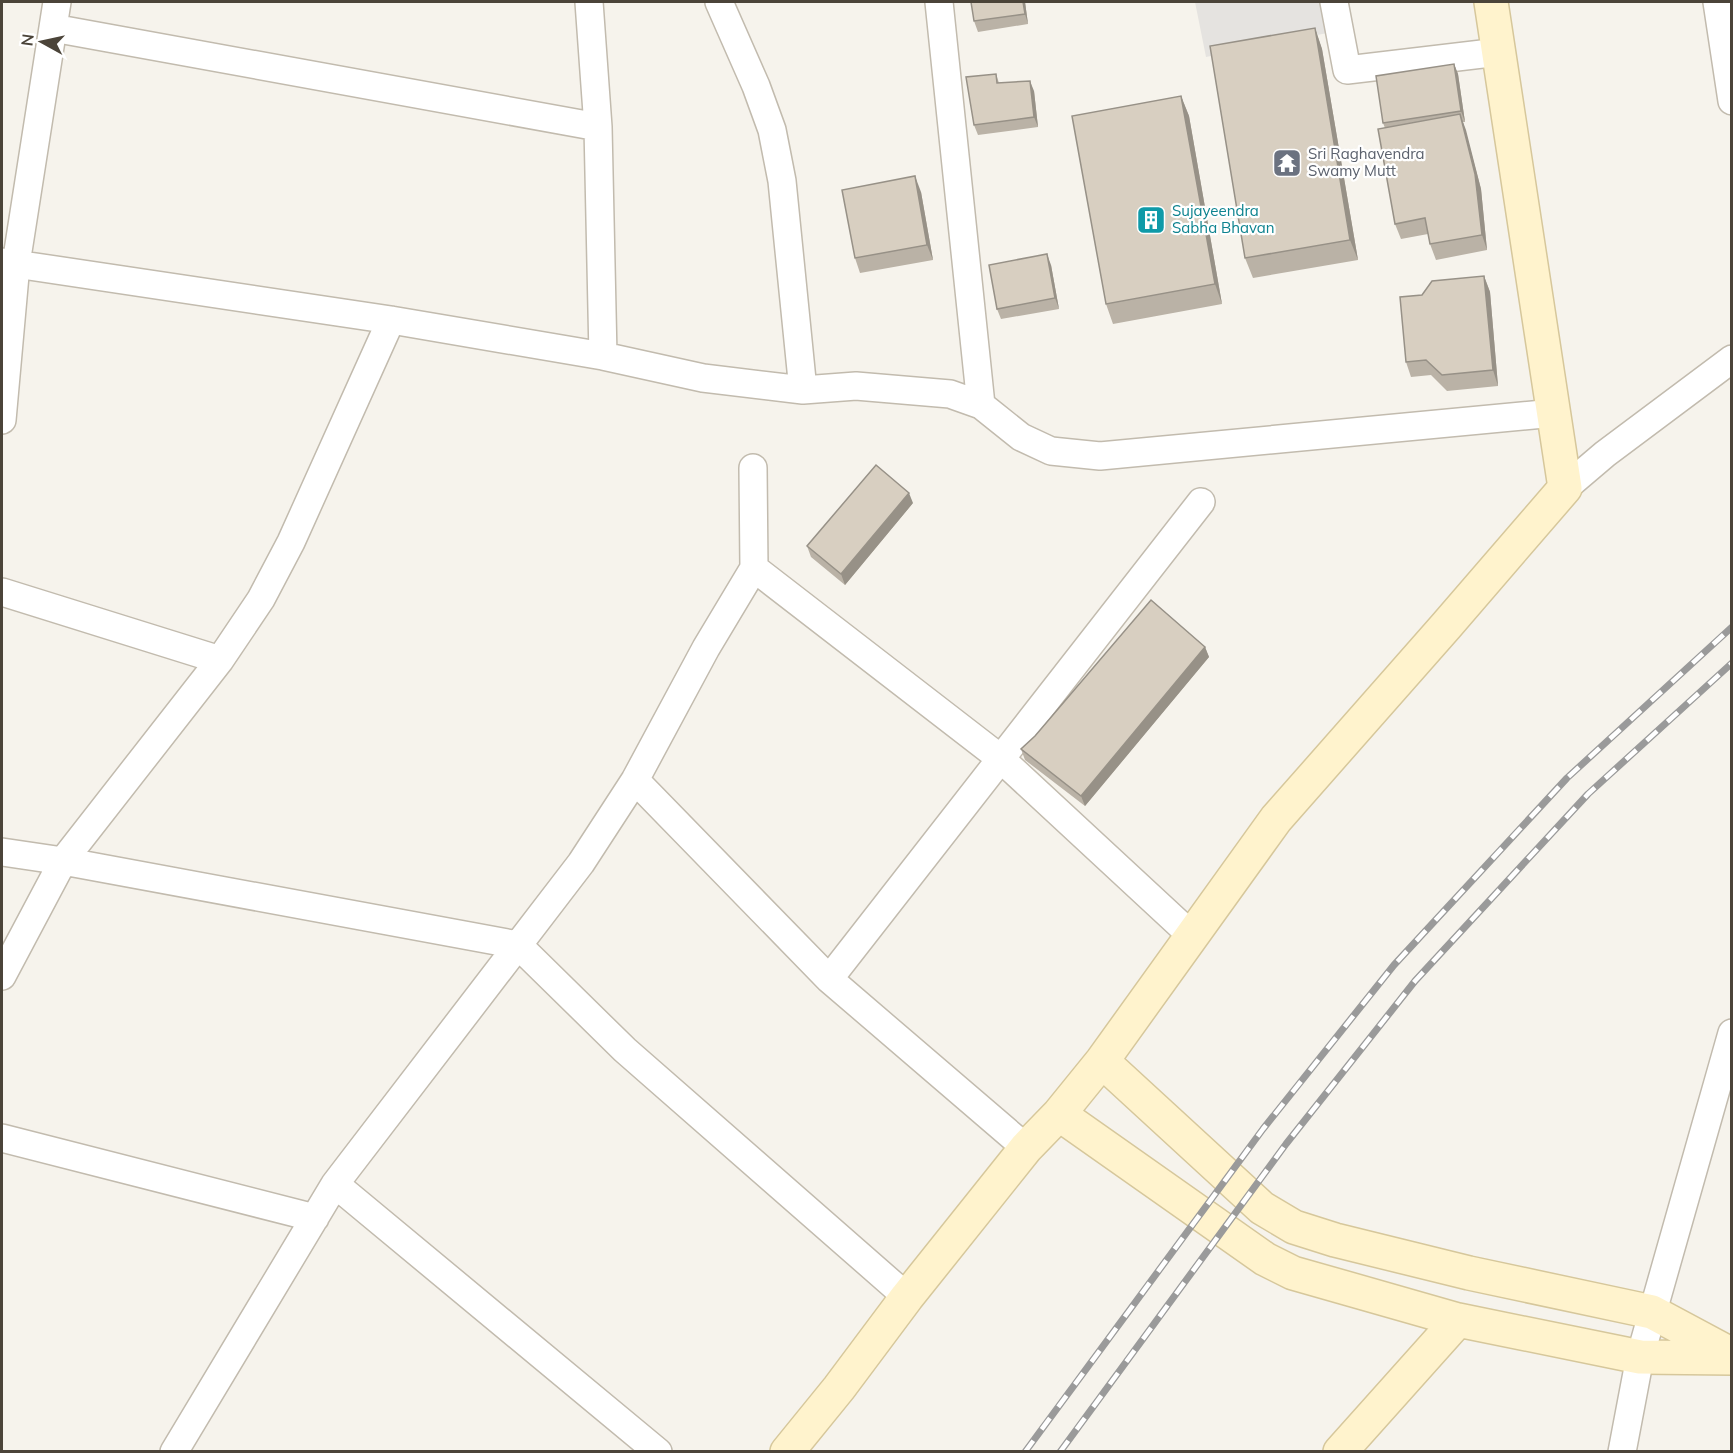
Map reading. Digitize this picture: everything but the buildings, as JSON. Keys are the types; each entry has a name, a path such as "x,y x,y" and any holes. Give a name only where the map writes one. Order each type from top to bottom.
{"street":[{"path":"2,420 9,263 57,2"},
{"path":"589,2 598,128 603,356"},
{"path":"719,2 745,59 772,130 782,181 803,390"},
{"path":"939,2 981,405"},
{"path":"1334,2 1347,70 1499,52"},
{"path":"1491,2 1565,488"},
{"path":"1717,2 1731,101"},
{"path":"53,28 598,128"},
{"path":"9,263 391,320 603,356 703,378 803,390 856,386 950,394 981,405 1021,437 1051,451 1100,456 1554,413"},
{"path":"2,976 63,861 220,660 261,599 291,542 391,320"},
{"path":"788,1452 907,1297 1026,1148 1059,1114 1102,1061 1276,819 1565,488 1605,454 1731,359"},
{"path":"174,1452 335,1184 581,863 635,780 706,648 754,568 753,468"},
{"path":"829,979 1201,502"},
{"path":"754,568 1000,758 1191,935"},
{"path":"2,592 220,660"},
{"path":"635,780 829,979 1026,1148"},
{"path":"2,852 63,861 518,945 625,1050 907,1297"},
{"path":"1622,1452 1640,1357 1731,1033"},
{"path":"1102,1061 1262,1208 1294,1227 1335,1240 1469,1273 1652,1312 1731,1356"},
{"path":"1059,1114 1265,1259 1293,1273 1458,1320 1640,1357 1731,1356"},
{"path":"2,1138 315,1218"},
{"path":"335,1184 657,1452"},
{"path":"1340,1452 1458,1320"}],"shaded area":[{"path":"1195,2 1348,2 1353,28 1206,57"}],"railway":[{"path":"1025,1452 1263,1129 1394,965 1567,778 1732,627"},
{"path":"1060,1452 1286,1144 1415,981 1588,794 1732,663"}],"place":[{"name":"Sri Raghavendra Swamy Mutt","path":"1287,163"},
{"name":"Sujayeendra Sabha Bhavan","path":"1151,220"}]}
